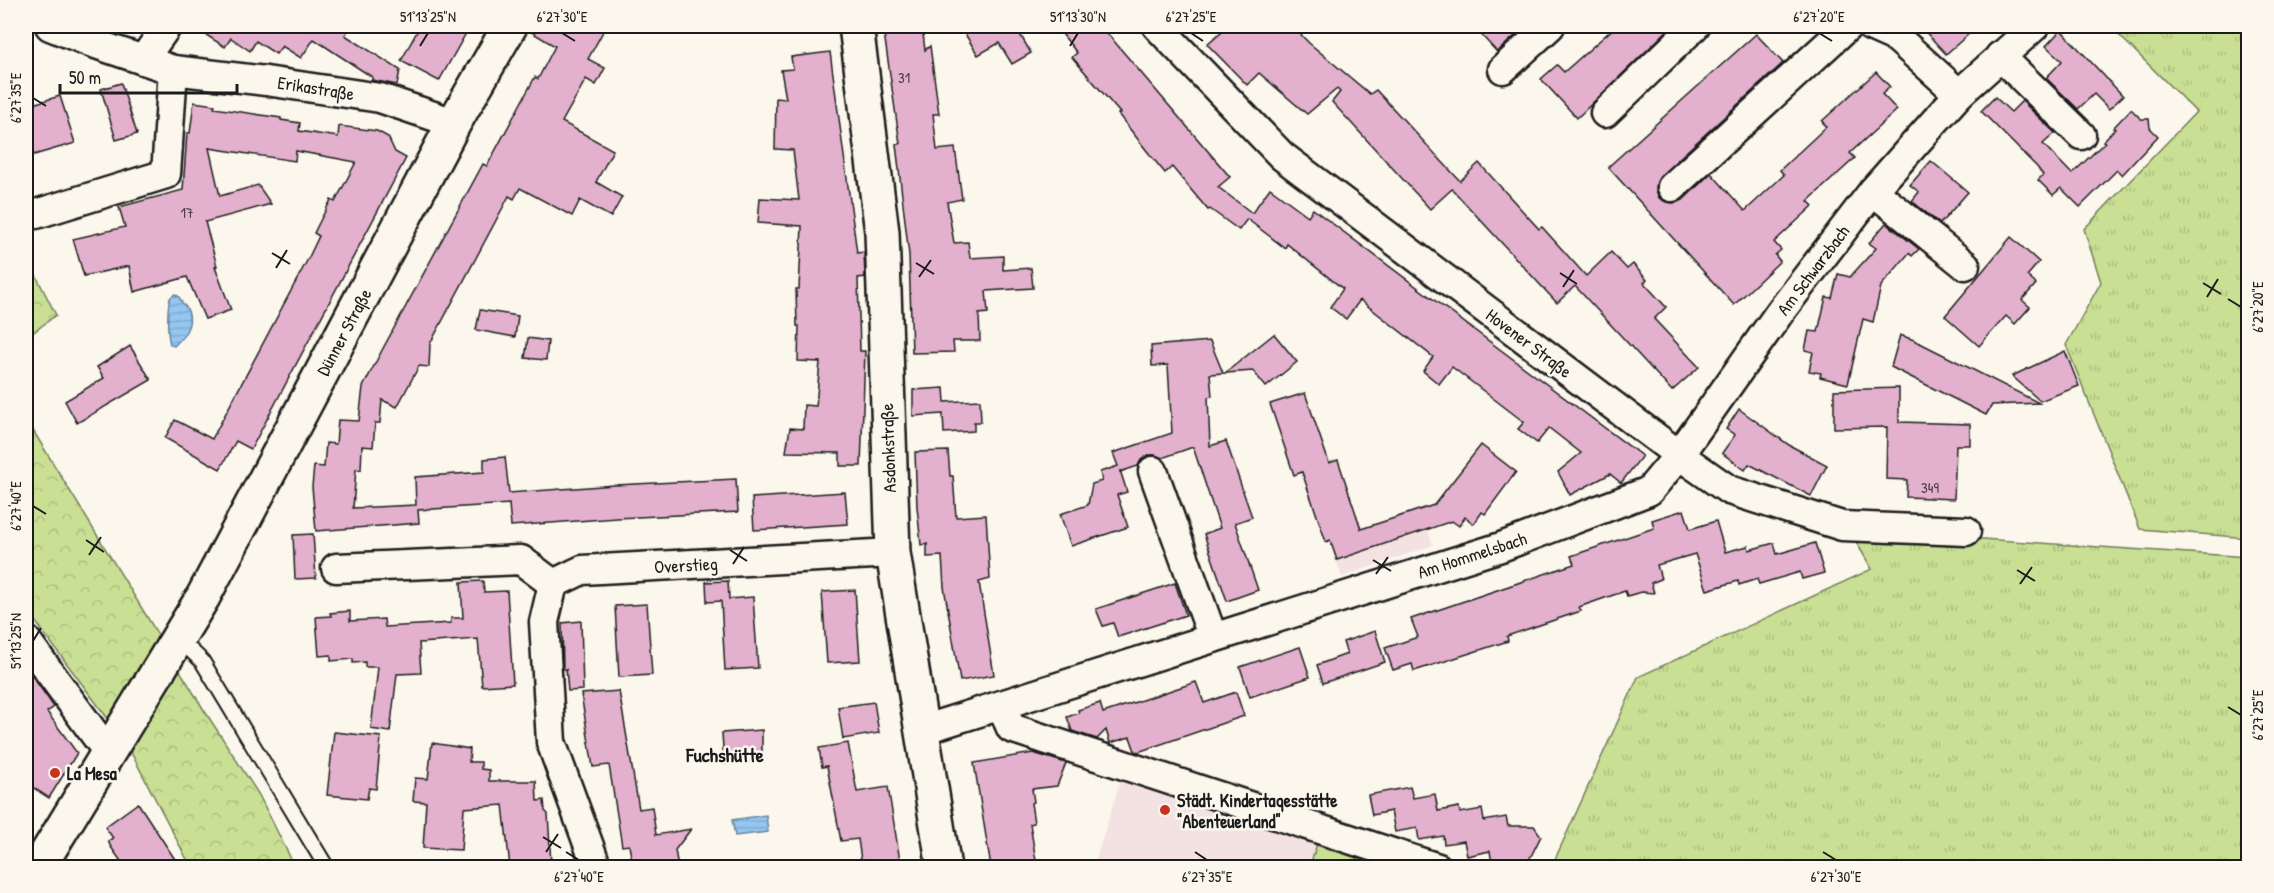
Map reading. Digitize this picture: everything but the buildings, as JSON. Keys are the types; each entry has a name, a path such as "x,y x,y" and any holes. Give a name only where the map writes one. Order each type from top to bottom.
{"street":[{"name":"Erikastraße","path":"50,26 173,70 380,98 454,123"},
{"path":"143,60 167,26"},
{"name":"Dünner Straße","path":"38,867 218,569 454,123 510,26"},
{"name":"Asdonkstraße","path":"856,26 882,232 893,553 944,867"},
{"path":"1503,69 1550,26"},
{"path":"1605,113 1695,26"},
{"path":"1672,187 1848,26"},
{"path":"1870,26 1897,38 1959,94"},
{"name":"Am Schwarzbach","path":"1679,455 1780,312 1873,191 1959,94 2035,26"},
{"name":"Hovener Straße","path":"1169,30 1282,156 1679,455 1729,490 1842,525 1966,531"},
{"path":"2001,56 2081,135"},
{"path":"36,214 166,174 173,70"},
{"path":"1873,191 1965,265"},
{"name":"Am Hommelsbach","path":"922,730 1501,548 1649,491 1679,455"},
{"path":"1153,471 1213,638"},
{"name":"Overstieg","path":"553,584 582,570 893,553"},
{"path":"336,568 522,560 553,584 544,622 551,742 597,867"},
{"path":"26,640 107,751"},
{"path":"1001,705 1011,729 1438,867"}],"lane":[{"path":"178,638 202,662 327,867"}],"shaded area":[{"path":"1420,508 1433,545 1342,577 1329,540"},
{"name":"Städt. Kindertagesstätte \"Abenteuerland\"","path":"1121,779 1318,841 1309,867 1093,868"}],"green space":[{"path":"2110,26 2248,26 2248,538 2140,529 2066,345 2101,282 2084,229 2196,112"},
{"path":"26,256 56,315 26,338"},
{"path":"26,419 204,710 259,795 295,867 191,867 126,743 26,609"},
{"path":"1849,530 2248,557 2248,867 1551,868 1638,677 1872,569"},
{"path":"1318,841 1370,856 1373,867 1309,868"}],"water":[{"path":"175,294 189,313 189,323 182,338 174,346 170,344 168,334 168,308 170,298"},
{"path":"766,815 768,832 735,836 732,820"}],"place":[{"name":"La Mesa","path":"55,773"},
{"name":"Städt. Kindertagesstätte \"Abenteuerland\"","path":"1165,810"}],"district":[{"name":"Fuchshütte","path":"725,754"}]}
